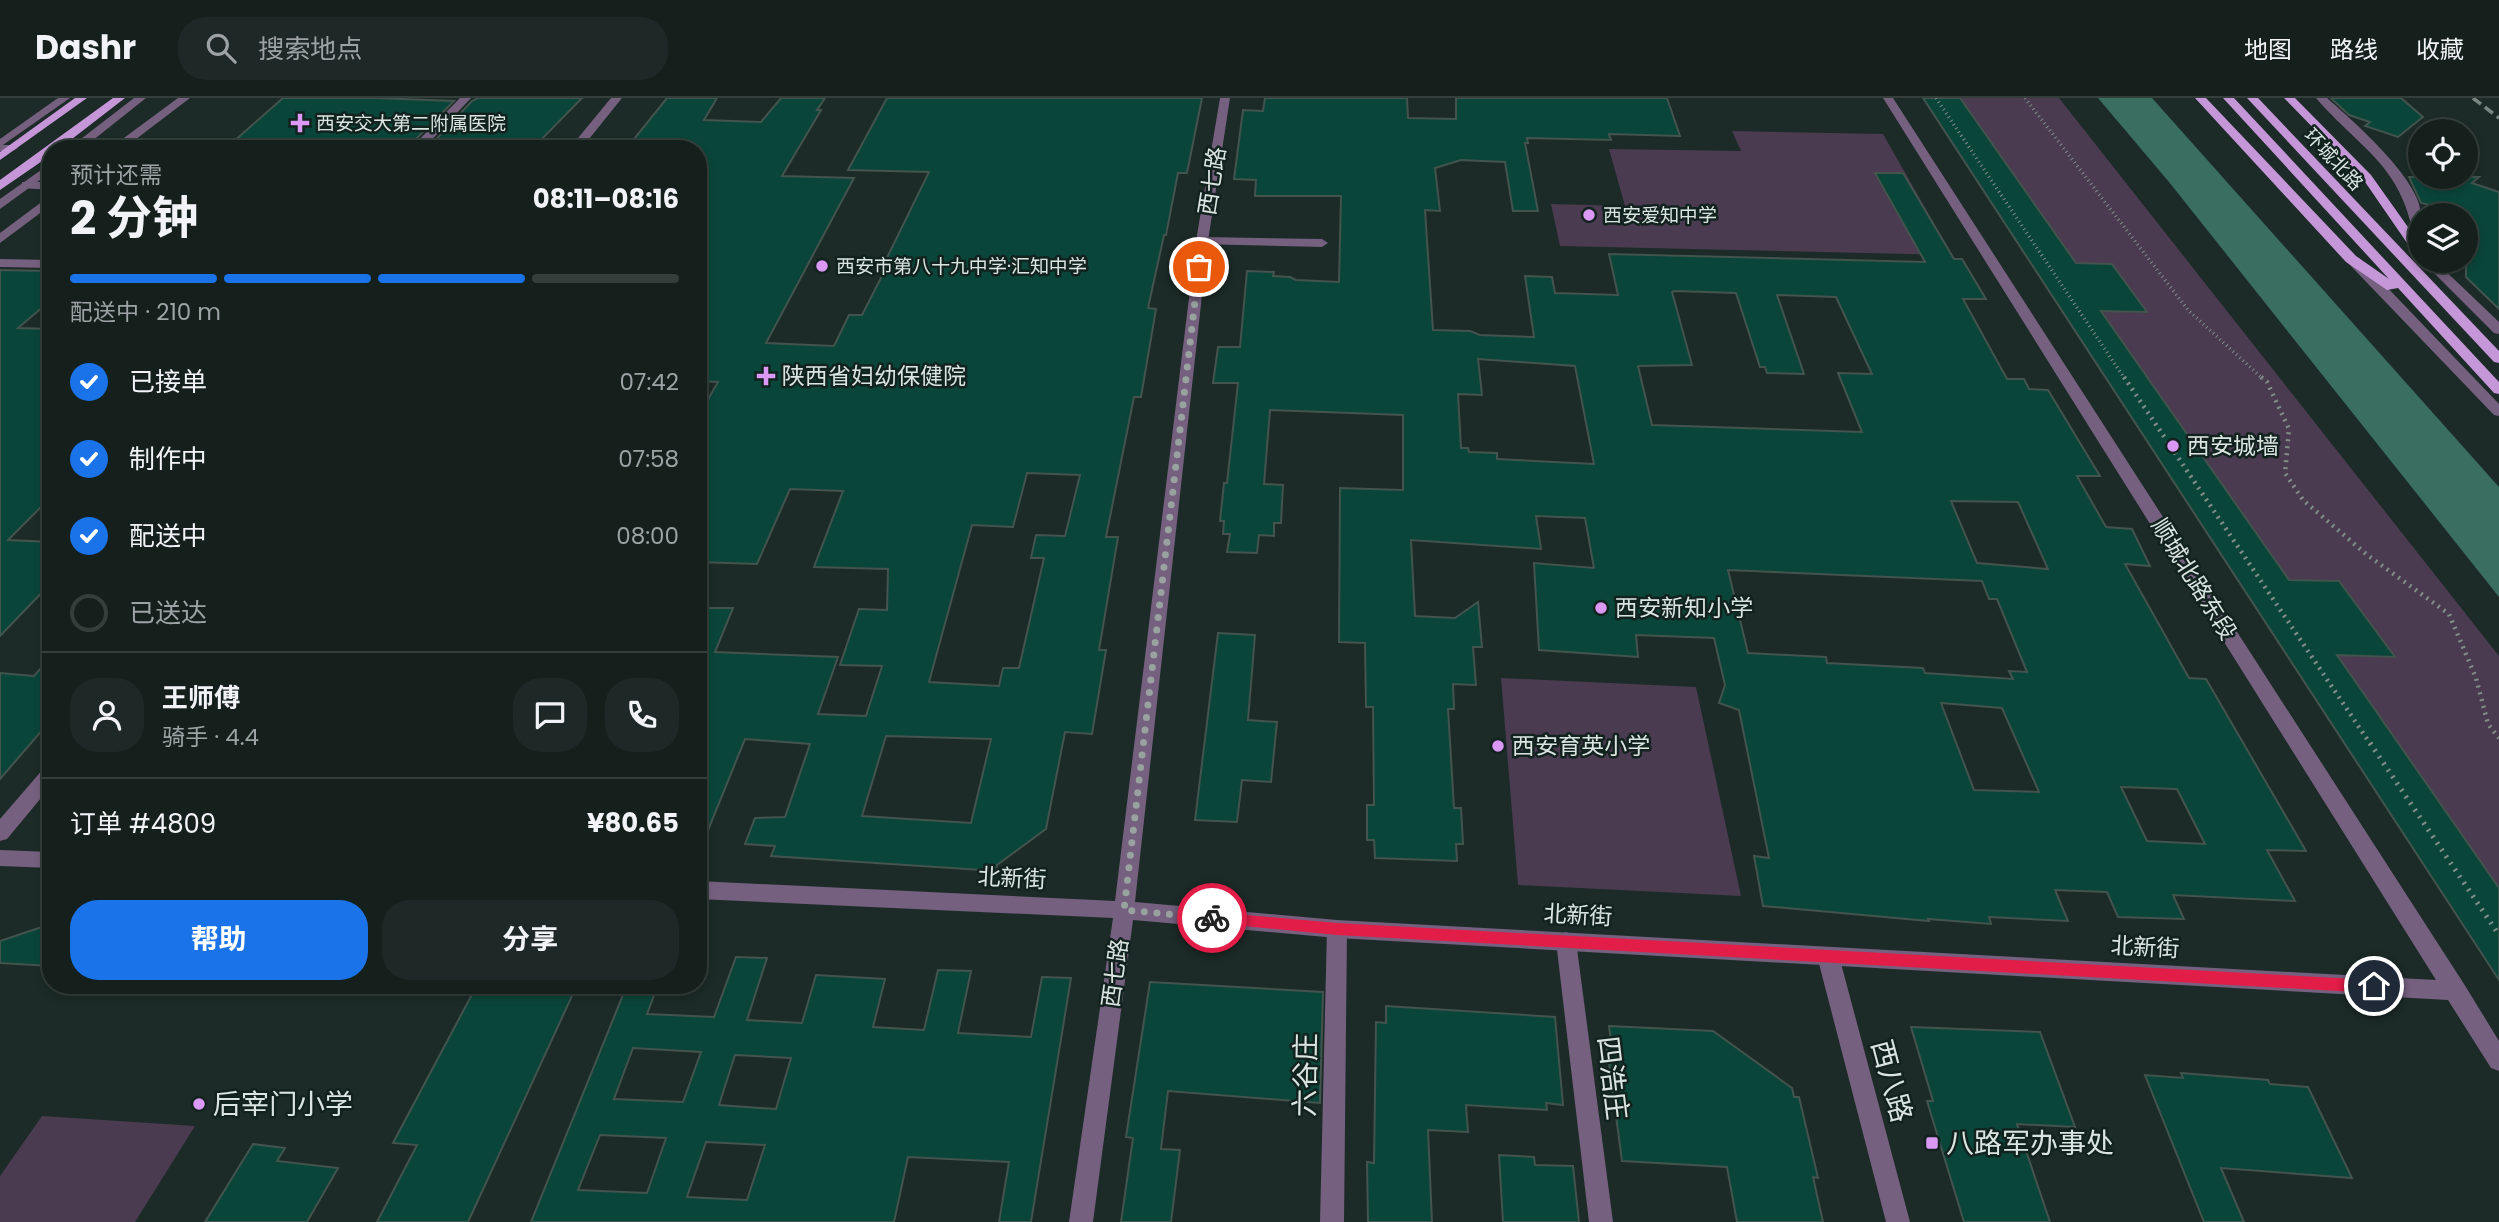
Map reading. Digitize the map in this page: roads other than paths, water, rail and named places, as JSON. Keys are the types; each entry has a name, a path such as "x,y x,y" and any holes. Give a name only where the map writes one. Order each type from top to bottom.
{"main road":[{"path":"0,157 4,147 82,98"},
{"path":"63,140 120,98"},
{"path":"2200,98 2351,259 2420,307 2499,390"},
{"name":"环城北路","path":"2228,98 2420,307"},
{"name":"环城北路","path":"2252,98 2499,359"},
{"path":"2289,98 2367,177 2408,236"},
{"path":"0,187 42,156"},
{"path":"2432,273 2448,307"}],"street":[{"path":"4,147 65,98"},
{"path":"86,140 141,98"},
{"path":"127,140 185,98"},
{"path":"425,140 466,98"},
{"path":"582,140 617,98"},
{"name":"西七路","path":"1081,1222 1124,910 1202,241 1225,98"},
{"name":"顺城北路东段","path":"1888,98 2499,1061"},
{"path":"2321,98 2390,164 2413,203"},
{"path":"0,205 26,185 42,177"},
{"path":"26,185 42,186"},
{"path":"0,239 42,206"},
{"path":"1202,241 1322,243"},
{"path":"2351,259 2499,412"},
{"path":"0,263 42,264"},
{"path":"2439,273 2499,330"},
{"path":"0,833 42,784"},
{"path":"0,858 42,860"},
{"name":"北新街","path":"707,890 1124,910 1337,929 2456,991"},
{"name":"六谷庄","path":"1332,1222 1337,929"},
{"name":"四浩庄","path":"1566,941 1601,1222"},
{"name":"西八路","path":"1828,956 1898,1222"}],"railway":[{"path":"2473,98 2499,118"}],"place":[{"name":"西安交大第二附属医院","path":"300,123"},
{"name":"西安爱知中学","path":"1589,215"},
{"name":"西安市第八十九中学·汇知中学","path":"822,266"},
{"name":"陕西省妇幼保健院","path":"766,376"},
{"name":"西安城墙","path":"2173,446"},
{"name":"西安新知小学","path":"1601,608"},
{"name":"西安育英小学","path":"1498,746"},
{"name":"后宰门小学","path":"199,1104"},
{"name":"八路军办事处","path":"1932,1143"}]}
